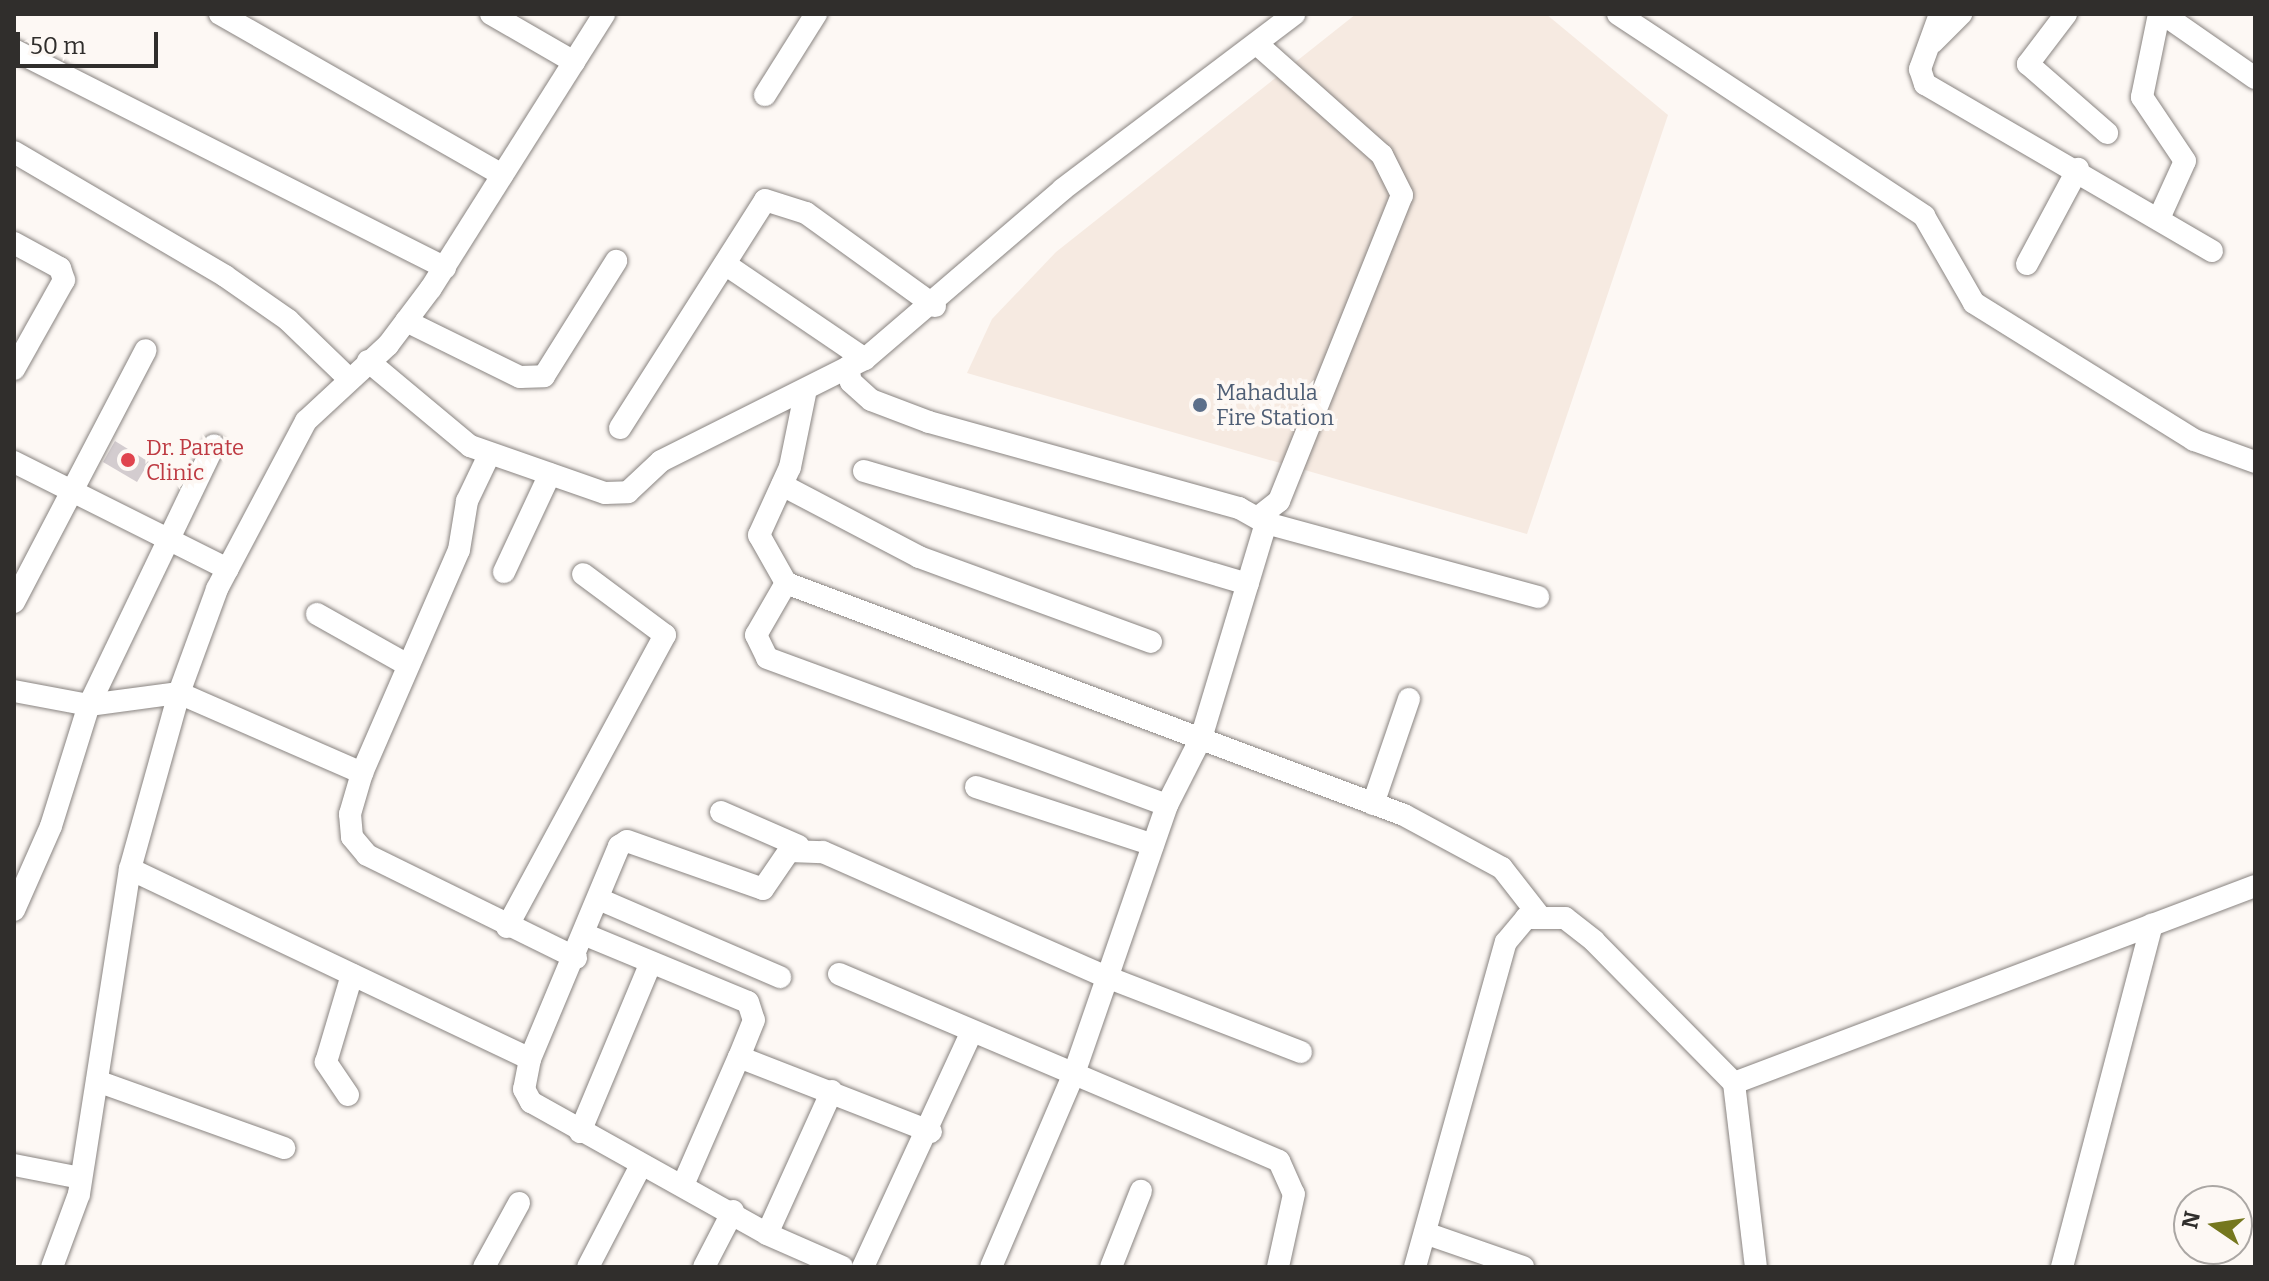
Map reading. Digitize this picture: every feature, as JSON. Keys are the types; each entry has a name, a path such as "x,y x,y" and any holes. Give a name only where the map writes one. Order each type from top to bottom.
{"street":[{"path":"220,14 502,175"},
{"path":"491,14 574,62"},
{"path":"52,1267 81,1178 130,869 179,693 228,569 306,421 406,321 445,268 604,14"},
{"path":"765,95 816,14"},
{"path":"368,361 434,420 489,455 618,495 661,461 805,394 857,363 935,306 1063,189 1294,14"},
{"path":"1618,14 1924,216 1974,303 2194,440 2255,462"},
{"path":"1940,14 1920,69 1925,84 2160,216 2212,251"},
{"path":"1926,49 1961,14"},
{"path":"2066,14 2028,64 2107,133"},
{"path":"2160,216 2185,157 2142,97 2161,14 2255,78"},
{"path":"991,1267 1075,1071 1104,976 1167,805 1201,738 1248,584 1264,519 1279,501 1402,195 1382,155 1257,44"},
{"path":"14,50 445,268"},
{"path":"14,152 225,276 288,320 348,378"},
{"path":"2027,264 2078,169"},
{"path":"620,428 725,264 756,208 772,198 806,213 935,306"},
{"path":"14,243 64,273 14,369"},
{"path":"406,321 520,377 544,376 616,261"},
{"path":"725,264 857,363"},
{"path":"14,602 146,350"},
{"path":"857,363 851,382 871,400 929,422 1538,597"},
{"path":"805,394 782,485 759,535 786,583 1373,804 1502,868 1538,914 1565,918 1594,941 1734,1083 1756,1267"},
{"path":"14,910 19,886 89,705 214,445"},
{"path":"489,455 467,501 459,550 406,664 362,773 350,814 352,837 367,855 507,927 576,958"},
{"path":"14,462 228,569"},
{"path":"864,471 1248,584"},
{"path":"504,572 550,474"},
{"path":"782,485 919,557 1151,642"},
{"path":"507,927 665,635 583,574"},
{"path":"786,583 756,635 767,658 1167,805"},
{"path":"317,614 406,664"},
{"path":"14,691 89,705 179,693 362,773"},
{"path":"1373,804 1409,699"},
{"path":"976,787 1153,845"},
{"path":"721,812 1104,976 1301,1052"},
{"path":"799,846 763,889 627,841 619,846 601,900 530,1059 525,1096 580,1132 733,1211 807,1260 842,1267"},
{"path":"130,869 530,1059"},
{"path":"1734,1083 2255,886"},
{"path":"601,900 780,977"},
{"path":"1415,1267 1506,942 1538,914"},
{"path":"2062,1267 2152,925"},
{"path":"586,935 650,965 748,1002 754,1020 683,1185"},
{"path":"580,1132 650,965"},
{"path":"839,974 971,1033 1075,1071 1279,1161 1294,1194 1278,1267"},
{"path":"348,1095 326,1062 352,975"},
{"path":"863,1267 931,1132 971,1033"},
{"path":"739,1057 931,1132"},
{"path":"97,1081 284,1148"},
{"path":"767,1234 832,1091"},
{"path":"14,1165 81,1178"},
{"path":"588,1267 641,1165"},
{"path":"1111,1267 1141,1191"},
{"path":"484,1267 519,1203"},
{"path":"704,1267 733,1211"},
{"path":"1425,1233 1523,1267"}],"shaded area":[{"path":"1356,14 1546,14 1668,115 1527,534 967,373 992,319 1056,252"}],"building":[{"path":"115,441 149,462 137,482 103,462"}],"place":[{"name":"Mahadula Fire Station","path":"1200,405"},
{"name":"Dr. Parate Clinic","path":"128,460"}]}
